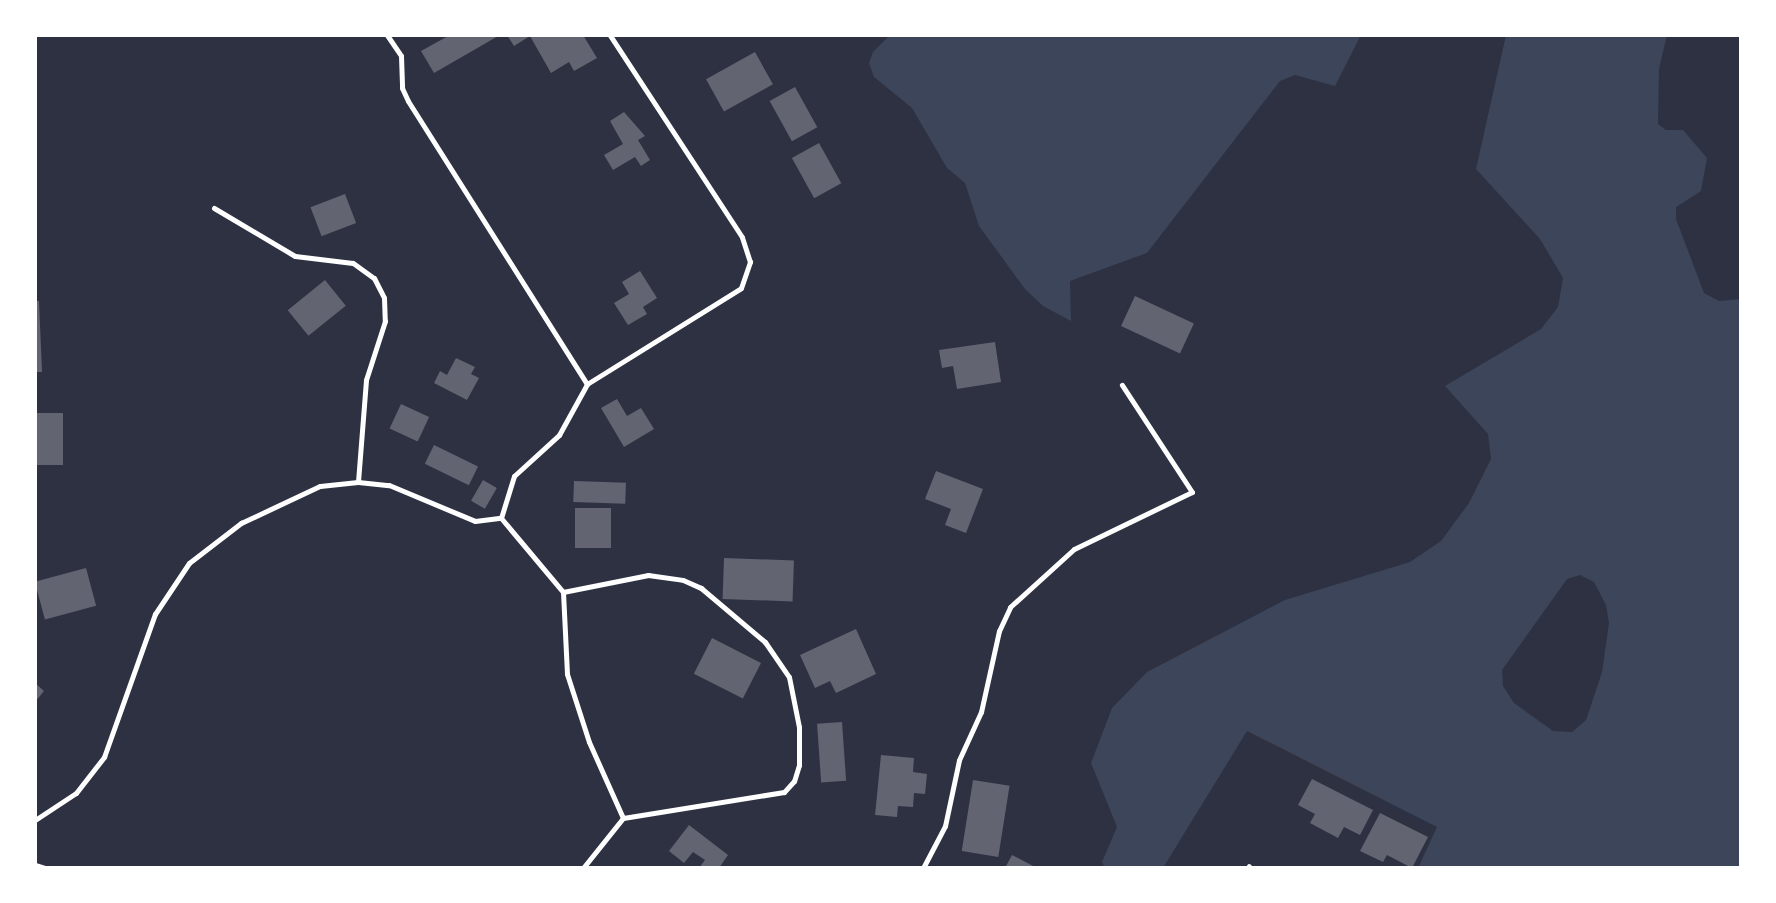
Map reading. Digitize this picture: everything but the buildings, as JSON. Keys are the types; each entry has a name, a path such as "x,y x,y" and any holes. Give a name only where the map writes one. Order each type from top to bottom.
{"lane":[{"path":"387,35 401,56 402,88 408,101 587,384"},
{"path":"501,518 513,476 559,435 587,384 732,298 749,276 750,261 742,237 610,35"},
{"path":"214,208 295,256 353,263 374,278 384,298 385,321 366,380 358,482"},
{"path":"923,868 945,826 959,760 981,712 999,631 1010,607 1073,549 1192,492 1122,385"},
{"path":"35,820 76,793 104,757 155,614 189,563 253,518 320,486 358,482 389,485 475,521 501,518"},
{"path":"501,518 563,592 568,674 589,743 623,818"},
{"path":"563,592 648,576 683,580 701,588 765,642 789,677 799,727 799,765 794,781 784,792 623,818 583,868"},
{"path":"35,864 45,868"}],"shaded area":[{"path":"890,35 1361,35 1335,86 1295,75 1280,81 1147,253 1070,281 1071,321 1043,306 1025,289 979,226 965,183 947,168 912,108 874,77 869,63 873,52"},
{"path":"1506,35 1667,35 1659,69 1658,124 1666,130 1683,130 1707,158 1701,191 1676,207 1676,219 1704,293 1719,301 1741,299 1741,868 1418,868 1437,827 1247,731 1163,868 1105,868 1102,862 1117,827 1091,763 1112,708 1147,672 1285,600 1410,562 1441,541 1469,503 1491,459 1488,434 1445,386 1541,329 1558,307 1563,278 1540,239 1476,169","holes":["1580,575 1594,582 1606,605 1609,623 1602,672 1586,720 1572,732 1553,731 1514,703 1503,686 1502,670 1567,579"]}]}
